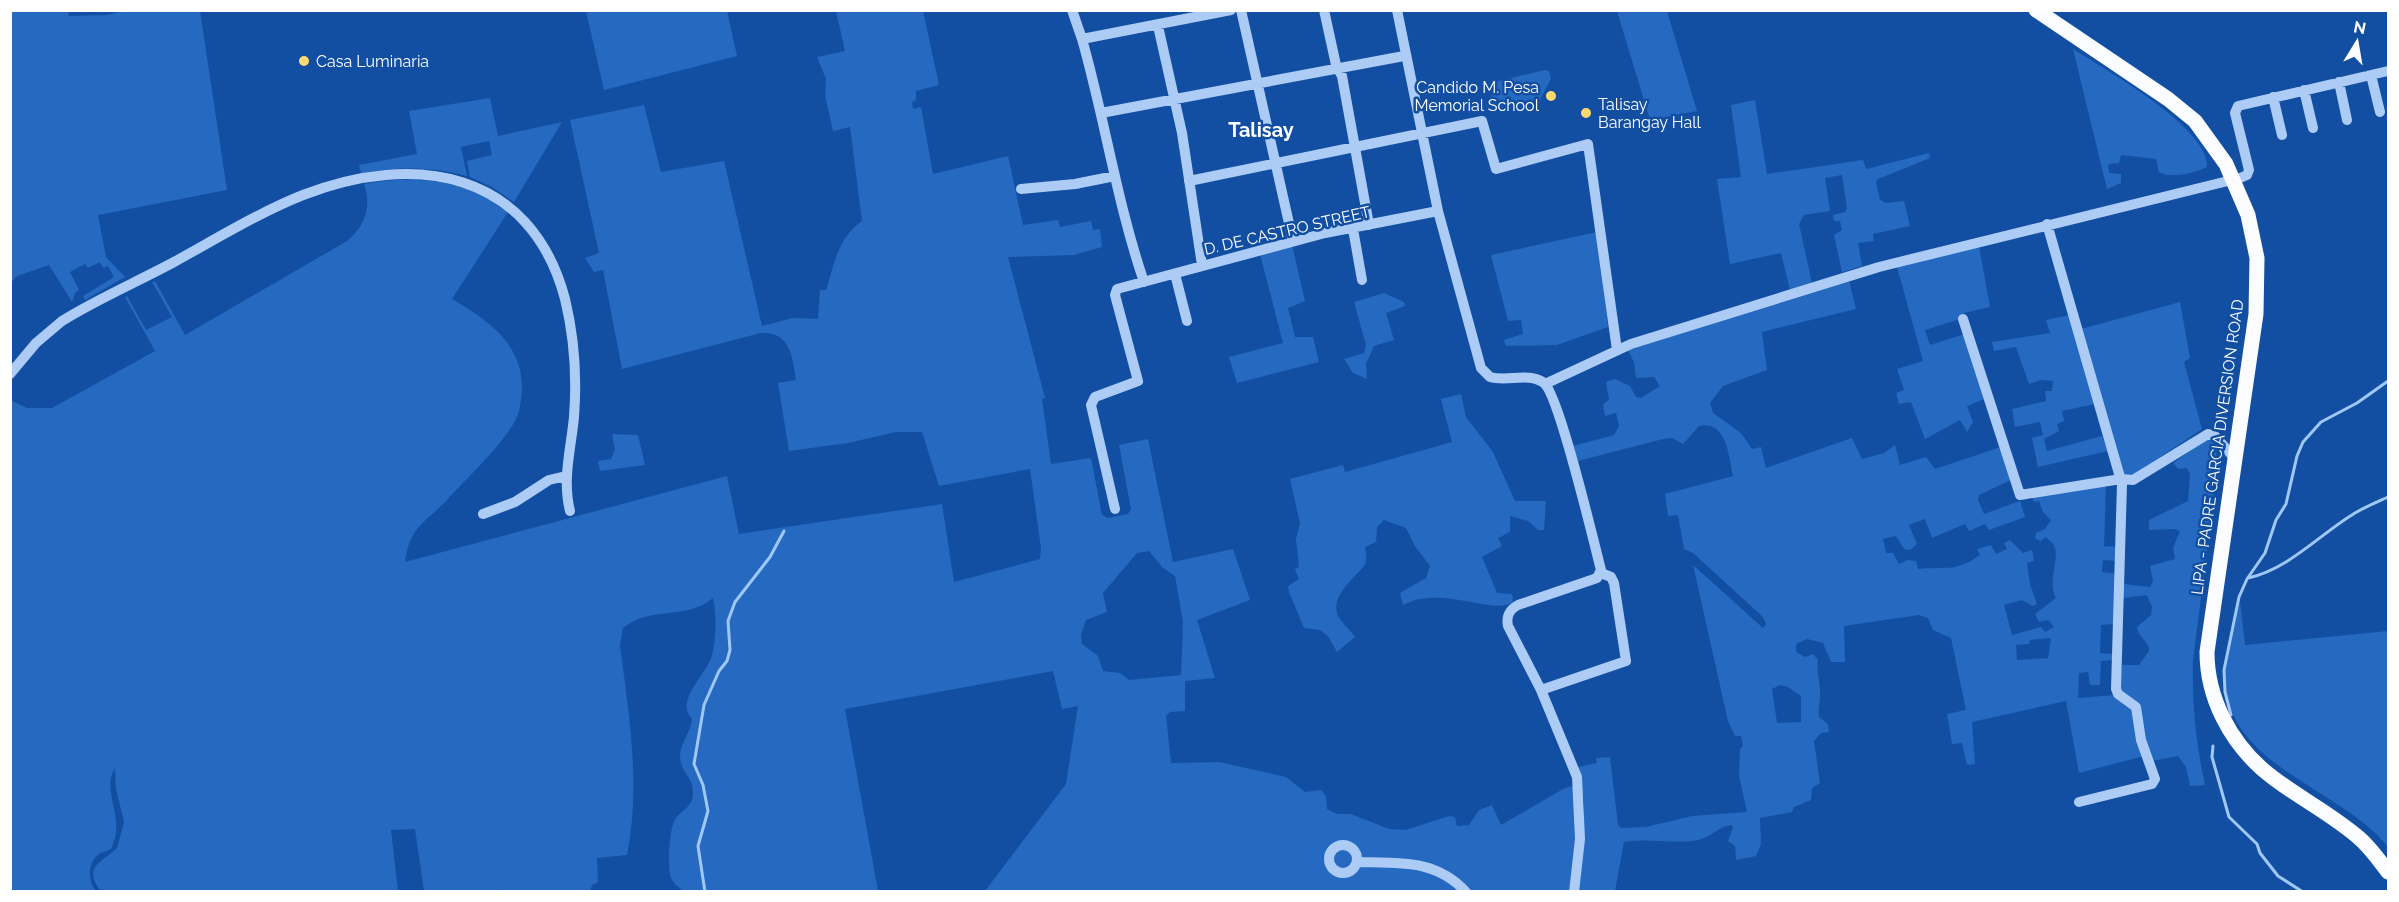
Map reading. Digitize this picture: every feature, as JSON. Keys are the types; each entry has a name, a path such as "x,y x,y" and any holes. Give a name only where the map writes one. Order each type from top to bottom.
{"main road":[{"name":"LIPA - PADRE GARCIA DIVERSION ROAD","path":"2036,10 2182,110 2212,141 2234,180 2253,236 2258,286 2254,335 2207,652 2207,672 2211,693 2233,739 2254,764 2359,838 2388,872"}],"street":[{"path":"1072,10 1082,39 1114,176 1144,282"},
{"path":"1082,39 1231,10"},
{"path":"1241,10 1293,241"},
{"path":"1324,10 1339,70 1370,225"},
{"path":"1396,10 1438,211 1483,372 1494,378 1530,378 1545,384 1552,395 1578,479 1601,573"},
{"path":"1158,26 1190,181 1202,265"},
{"path":"1101,113 1404,56"},
{"path":"1545,384 1617,350 1694,323 1879,267 2234,180 2249,171 2235,109 2273,97 2388,71"},
{"path":"2372,75 2380,112"},
{"path":"2339,82 2347,120"},
{"path":"2304,90 2313,128"},
{"path":"2273,97 2282,135"},
{"path":"1190,181 1482,122 1494,166 1498,169 1588,144 1617,350"},
{"path":"10,374 36,343 62,321 279,205 316,191 383,174 436,175 474,185 506,203 533,232 558,278 570,328 576,392 565,489 570,511"},
{"path":"1021,189 1075,184 1114,176"},
{"name":"D. DE CASTRO STREET","path":"1115,509 1091,401 1095,397 1138,381 1115,295 1119,288 1293,241 1438,211"},
{"path":"2047,224 2121,479 2122,535 2116,689 2118,694 2136,707 2141,740 2155,779 2152,784 2079,802"},
{"path":"1353,229 1362,280"},
{"path":"1175,274 1186,321"},
{"path":"1963,320 2020,495 2054,492 2121,479 2133,480 2208,434 2216,437 2236,460"},
{"path":"483,514 515,502 549,480 566,476"},
{"path":"1574,891 1580,839 1577,777 1540,690 1508,626 1508,614 1523,603 1567,590 1597,578 1601,573"},
{"path":"1540,690 1626,661 1614,583 1611,577 1601,573"},
{"path":"1357,862 1413,864 1429,867 1451,876 1466,891"}],"shaded area":[{"path":"11,11 68,11 69,16 107,15 123,11 200,11 227,190 98,215 106,257 125,277 85,300 83,296 114,277 108,266 103,268 100,262 88,268 85,264 70,272 79,290 75,293 72,302 49,265 17,276 11,283"},
{"path":"586,11 727,11 737,56 604,90"},
{"path":"836,11 923,11 939,85 916,91 916,100 912,102 913,109 921,107 933,174 1008,156 1023,225 1058,220 1060,227 1091,221 1093,230 1100,229 1102,247 1074,255 1008,257 1045,398 1042,399 1051,464 1091,458 1102,515 1108,518 1128,514 1131,509 1119,445 1148,439 1173,562 1233,549 1250,600 1197,620 1215,678 1185,681 1185,711 1170,712 1166,716 1171,763 1219,762 1286,777 1305,792 1321,790 1326,796 1327,809 1337,814 1351,814 1389,829 1406,830 1449,816 1455,817 1457,826 1469,825 1479,810 1492,805 1501,825 1563,789 1575,785 1576,836 1569,891 985,891 1066,784 1078,706 1062,709 1053,671 845,709 878,891 684,891 671,878 669,848 676,818 693,797 693,787 681,763 680,751 692,719 687,712 689,696 712,655 715,634 713,598 691,609 645,617 623,628 620,645 632,750 631,829 627,855 597,858 598,882 592,885 590,891 503,892 502,889 495,892 424,891 415,829 391,830 398,891 101,891 95,883 94,870 117,848 124,822 116,789 115,768 110,786 116,826 115,837 111,849 99,854 90,868 90,878 96,891 11,891 10,400 27,408 52,408 155,351 125,297 127,296 146,330 172,317 152,282 155,281 185,335 347,241 358,229 365,216 367,201 364,184 402,180 439,182 475,192 508,212 452,299 489,324 509,345 520,372 522,388 519,411 510,429 494,450 420,526 411,540 405,562 727,476 739,534 942,504 954,582 1040,559 1041,548 1030,469 939,486 922,432 896,432 848,443 789,451 778,383 796,380 791,354 779,337 761,333 622,369 603,270 594,272 585,258 599,253 570,120 644,105 661,172 724,161 762,326 793,318 818,319 820,290 826,290 842,244 862,221 850,127 833,131 825,96 826,79 817,57 845,51","holes":["1149,551 1163,568 1175,576 1183,622 1181,675 1129,680 1120,673 1103,671 1098,656 1082,644 1081,635 1086,620 1107,612 1103,593 1137,553"]},
{"path":"1617,11 1667,11 1697,111 1650,120"},
{"path":"2073,49 2130,85 2174,118 2192,135 2203,152 2207,167 2190,173 2170,175 2159,172 2156,159 2121,155 2119,163 2108,164 2109,173 2121,174 2121,183 2107,189"},
{"path":"1549,71 1551,79 1536,107 1531,107 1529,101 1493,110 1490,83"},
{"path":"490,98 498,136 562,122 514,202 492,187 470,177 467,161 492,155 489,141 461,147 467,176 440,170 414,168 361,173 359,165 417,154 409,111"},
{"path":"1755,100 1767,174 1863,160 1866,169 1929,153 1930,158 1878,179 1876,182 1880,200 1886,203 1904,201 1910,226 1873,234 1874,241 1858,243 1862,266 1842,272 1834,235 1842,230 1840,221 1834,221 1833,215 1845,212 1847,208 1842,175 1825,178 1830,211 1804,215 1799,224 1812,283 1790,290 1781,253 1730,264 1717,179 1741,177 1731,105"},
{"path":"1597,232 1608,327 1557,345 1506,346 1504,340 1523,334 1521,320 1508,321 1491,255"},
{"path":"1292,245 1305,301 1288,308 1295,337 1313,337 1319,362 1237,383 1229,357 1283,343 1260,254"},
{"path":"1979,246 1990,307 1964,313 1960,319 1925,330 1930,345 1965,334 1987,398 1967,406 1973,422 1967,432 1960,420 1925,439 1911,402 1899,404 1896,393 1904,390 1897,369 1923,361 1897,267"},
{"path":"1849,280 1856,309 1762,332 1767,370 1723,386 1710,403 1713,413 1741,433 1752,449 1761,447 1766,468 1852,438 1862,459 1884,453 1895,445 1900,465 1926,457 1935,469 2001,447 2011,480 1979,495 1978,500 1984,514 2020,501 2025,517 1989,530 1985,524 1969,531 1965,524 1932,538 1925,519 1909,525 1917,544 1910,550 1904,549 1896,536 1883,539 1886,553 1893,553 1899,564 1908,560 1916,561 1918,569 1957,567 1980,555 1977,549 1991,545 1996,554 2007,549 2004,543 2010,540 2023,553 2032,550 2034,561 2027,563 2030,584 2037,604 2033,606 2022,600 2004,605 2012,635 2041,627 2045,632 2054,627 2048,620 2039,622 2035,614 2056,598 2053,591 2055,549 2046,537 2040,541 2035,538 2036,533 2045,529 2051,520 2043,512 2039,501 2035,502 2029,495 2106,486 2104,546 2119,547 2118,561 2103,560 2102,572 2118,574 2115,624 2101,625 2100,653 2115,654 2115,660 2101,661 2100,685 2090,685 2088,672 2079,673 2078,698 2115,695 2130,704 2144,756 2079,773 2066,701 1972,722 1975,764 1967,765 1962,743 1952,744 1947,714 1966,710 1951,638 1933,630 1928,618 1919,615 1844,626 1845,662 1831,662 1823,643 1807,639 1796,644 1796,652 1805,657 1813,654 1818,660 1819,717 1828,724 1829,732 1821,733 1814,741 1820,783 1812,788 1811,800 1794,807 1792,812 1760,818 1761,844 1756,856 1736,860 1735,846 1728,841 1733,827 1731,825 1699,840 1624,842 1615,891 1578,891 1584,803 1578,767 1597,763 1596,758 1610,757 1618,825 1621,828 1646,827 1692,816 1747,812 1739,776 1740,749 1743,746 1741,736 1735,736 1728,721 1693,565 1763,628 1766,624 1763,617 1693,553 1684,549 1678,515 1668,516 1665,494 1733,476 1728,450 1716,428 1708,425 1699,426 1683,444 1672,438 1663,439 1578,461 1573,446 1614,435 1619,426 1616,413 1605,416 1603,404 1609,400 1606,382 1615,379 1630,386 1636,397 1641,398 1660,386 1654,377 1636,378 1634,362 1628,350","holes":["2051,638 2048,658 2017,660 2016,645 2029,644 2030,640","1780,685 1788,687 1801,696 1801,722 1777,723 1772,689"]},
{"path":"1384,293 1404,302 1405,306 1386,313 1394,340 1374,346 1366,364 1367,379 1353,373 1344,359 1364,353 1366,345 1354,302"},
{"path":"2180,302 2190,358 2184,362 2202,429 2132,476 2124,475 2081,329"},
{"path":"2069,315 2095,404 2062,411 2064,421 2057,424 2059,431 2044,439 2047,451 2102,436 2108,451 2038,467 2032,438 2043,435 2040,422 2015,427 2012,409 2046,401 2045,391 2052,391 2053,381 2041,380 2029,384 2016,347 1994,351 1992,342 2050,333 2046,320"},
{"path":"1461,394 1466,417 1493,452 1515,501 1546,501 1544,530 1538,530 1528,521 1510,516 1510,532 1498,538 1502,546 1482,557 1497,593 1512,594 1513,602 1493,605 1434,598 1418,599 1403,605 1400,593 1426,578 1430,566 1415,546 1406,528 1384,520 1377,527 1376,542 1365,547 1364,566 1343,589 1339,597 1337,612 1355,637 1337,652 1328,636 1320,630 1304,628 1289,592 1288,586 1299,579 1295,569 1299,567 1296,539 1300,523 1290,479 1343,465 1345,472 1452,442 1441,399"},
{"path":"612,434 638,435 645,465 600,471 598,461 611,459 615,450"},
{"path":"2206,439 2217,443 2213,502 2193,661 2195,723 2205,785 2190,786 2186,767 2178,756 2152,761 2142,725 2120,689 2122,665 2139,665 2149,651 2137,627 2151,615 2152,607 2147,595 2123,598 2124,584 2150,587 2153,581 2150,566 2175,559 2173,548 2180,531 2174,529 2149,530 2149,520 2188,501 2190,474 2187,468 2178,469 2173,463"},
{"path":"2240,601 2245,645 2388,631 2388,847 2367,826 2286,771 2261,751 2241,729 2228,701 2225,668"}],"waterway":[{"path":"2231,715 2225,692 2224,670 2239,597 2247,579 2265,553 2276,520 2286,504 2297,456 2303,442 2321,422 2357,403 2388,381"},
{"path":"2248,578 2291,559 2342,521 2388,497"},
{"path":"705,892 698,846 708,811 703,785 694,764 704,705 719,671 727,661 730,650 728,621 735,602 770,557 784,531"},
{"path":"2213,746 2212,757 2229,817 2257,844 2260,853 2278,876 2303,892"}],"place":[{"name":"Casa Luminaria","path":"304,61"},
{"name":"Candido M. Pesa Memorial School","path":"1551,96"},
{"name":"Talisay Barangay Hall","path":"1586,113"}],"district":[{"name":"Talisay","path":"1261,130"}]}
